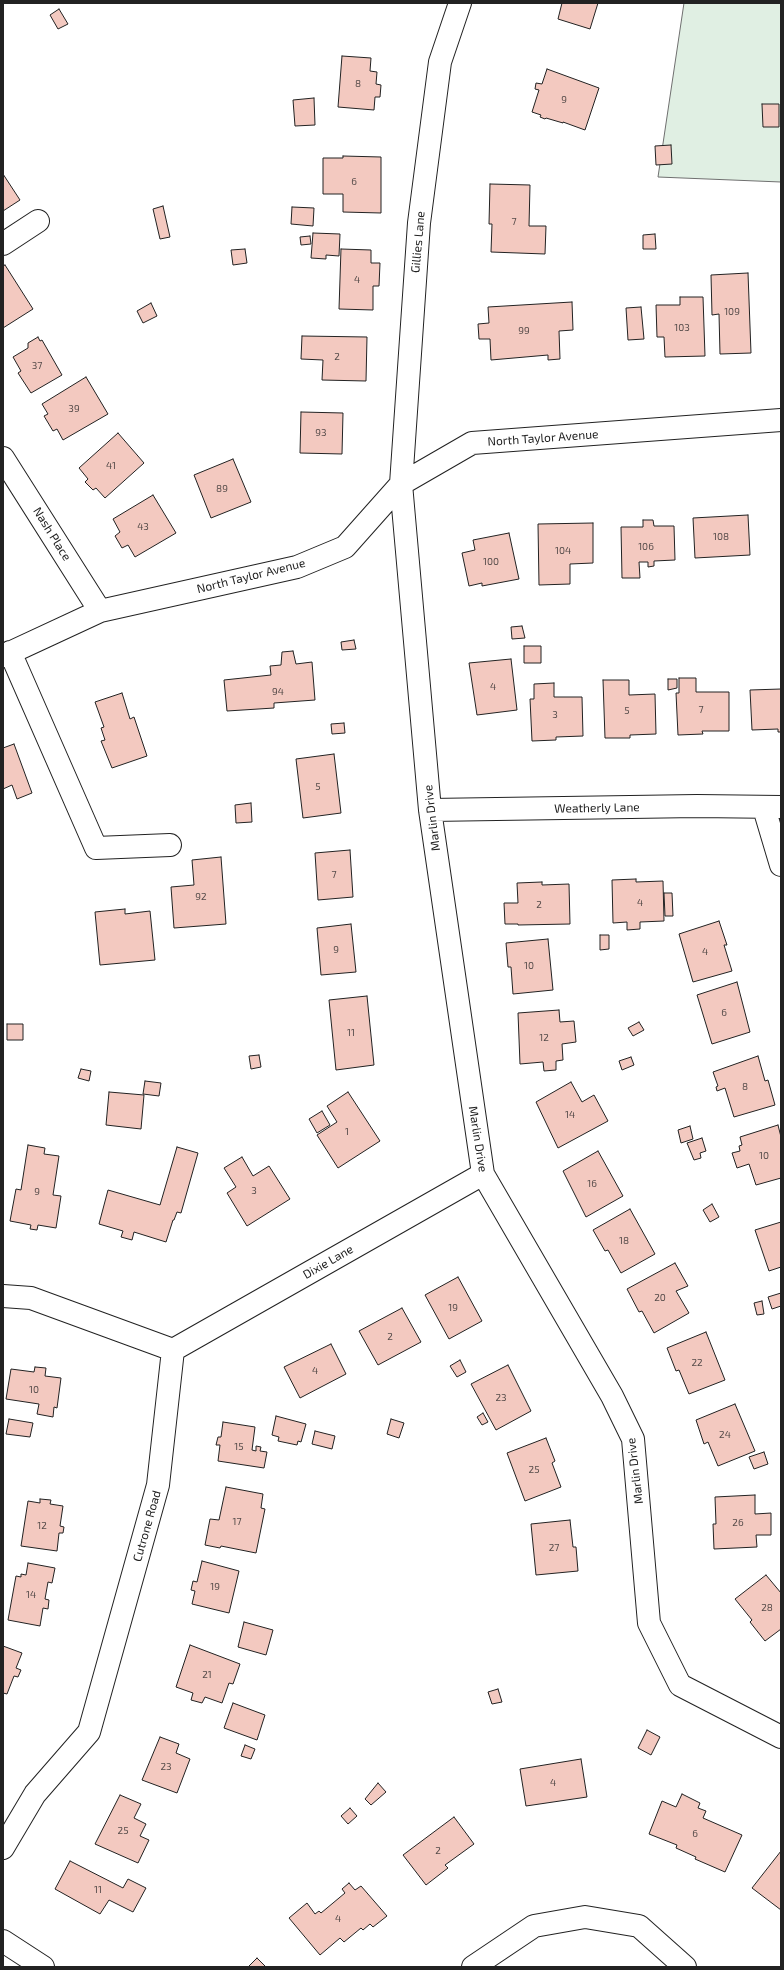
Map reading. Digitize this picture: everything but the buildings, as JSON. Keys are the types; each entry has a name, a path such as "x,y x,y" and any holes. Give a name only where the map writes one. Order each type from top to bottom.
{"street":[{"name":"Gillies Lane","path":"401,484 418,223 440,62 460,3"},
{"path":"3,244 38,221"},
{"name":"North Taylor Avenue","path":"6,654 100,611 297,567 345,547 401,484 472,443 781,420"},
{"name":"Nash Place","path":"3,458 100,611"},
{"name":"Marlin Drive","path":"401,484 430,810 483,1174 612,1396 633,1438 650,1623 680,1685 781,1738"},
{"path":"6,654 96,848 170,844"},
{"name":"Weatherly Lane","path":"430,810 696,806 772,808"},
{"path":"772,808 781,864"},
{"name":"Dixie Lane","path":"173,1350 483,1174"},
{"path":"3,1296 31,1298 173,1350"},
{"name":"Cutrone Road","path":"3,1848 35,1794 89,1732 158,1485 173,1350"},
{"path":"473,1967 534,1926 585,1917 639,1926 686,1967"},
{"path":"3,1941 43,1967"}],"green space":[{"path":"684,3 781,3 781,182 658,177"}]}
